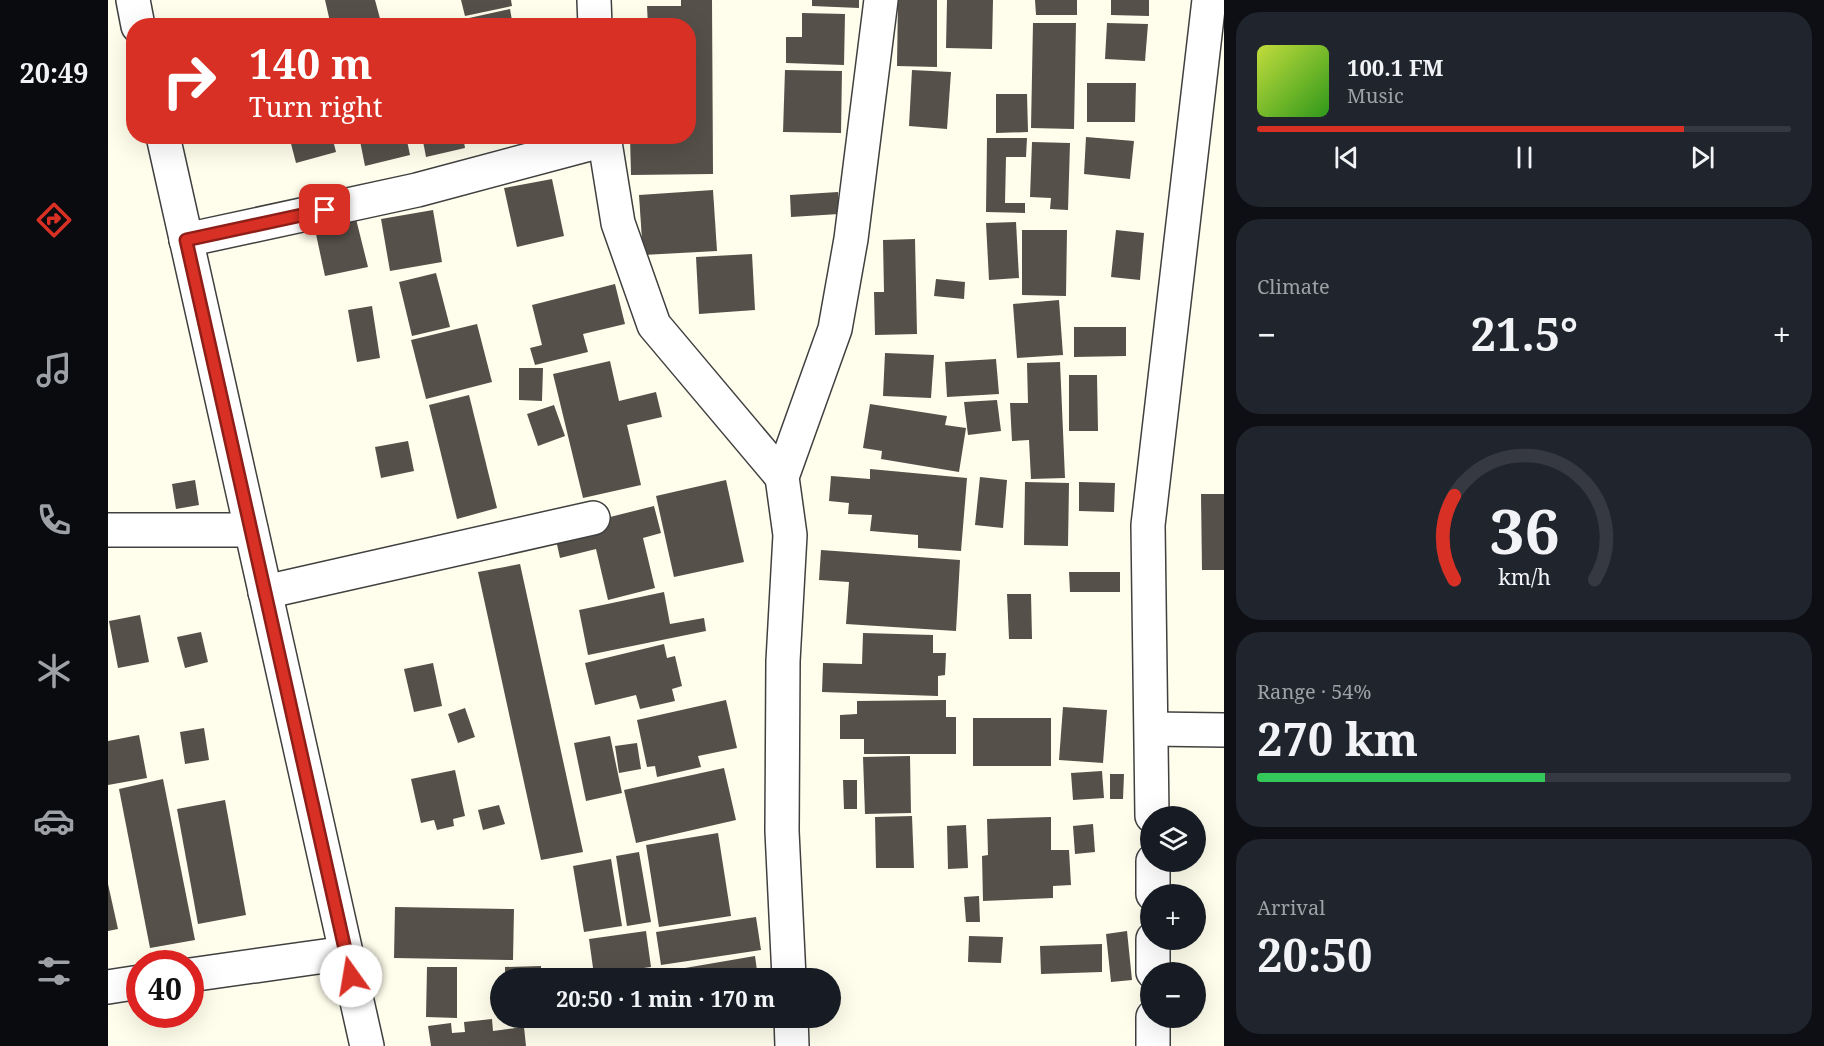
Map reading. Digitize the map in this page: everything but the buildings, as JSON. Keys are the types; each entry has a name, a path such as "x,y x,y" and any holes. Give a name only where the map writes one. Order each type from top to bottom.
{"street":[{"path":"133,0 136,18"},
{"path":"594,0 595,18"},
{"path":"789,968 782,831 783,661 790,535 782,477 836,329 852,228 881,0"},
{"path":"1152,806 1148,525 1209,0"},
{"path":"165,144 367,1046"},
{"path":"186,240 417,190 582,144"},
{"path":"605,144 618,223 654,325 782,477"},
{"path":"265,592 593,518"},
{"path":"108,530 251,530"},
{"path":"1152,729 1224,730"},
{"path":"204,973 346,953"},
{"path":"108,987 126,984"},
{"path":"791,1028 792,1046"},
{"path":"1153,1028 1154,1046"}],"route":[{"path":"325,210 186,240 351,976"}]}
